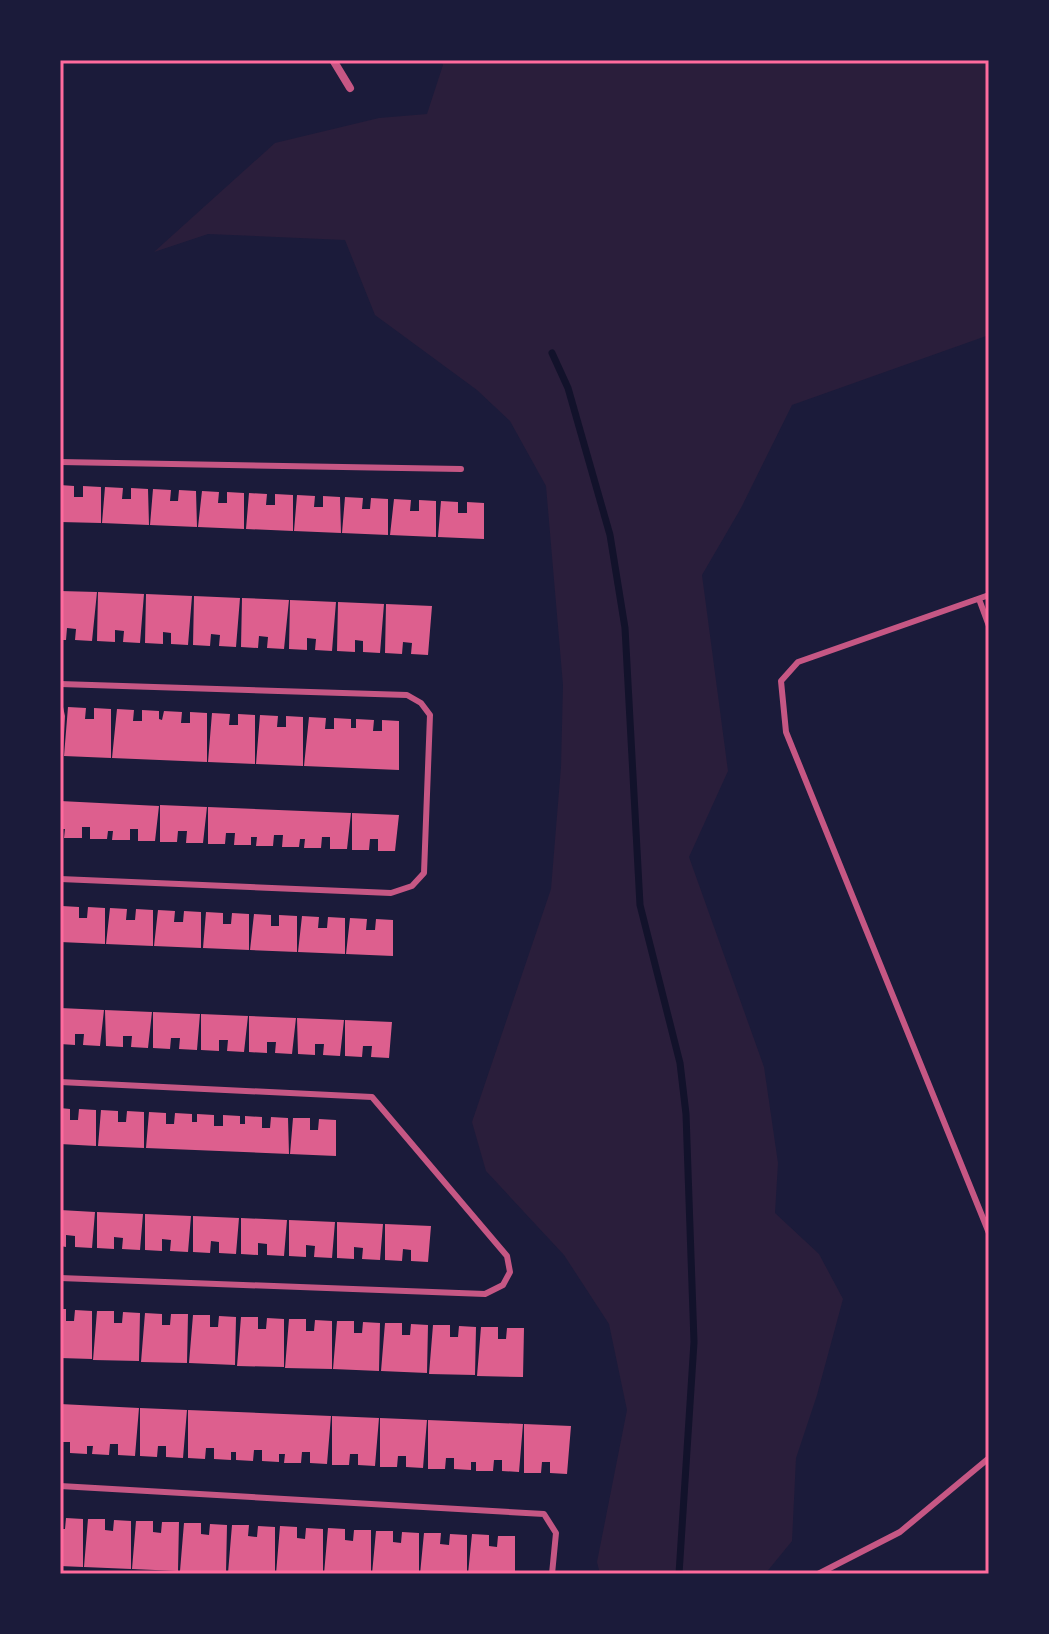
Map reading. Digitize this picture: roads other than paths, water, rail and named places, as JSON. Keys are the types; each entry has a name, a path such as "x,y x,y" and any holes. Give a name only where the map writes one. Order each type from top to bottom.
{"street":[{"path":"333,60 350,88"}],"lane":[{"path":"60,462 461,469"},
{"path":"989,595 798,662 781,681 786,732 989,1233"},
{"path":"979,599 989,626"},
{"path":"60,684 407,695 421,703 430,715 424,873 412,886 391,893 60,879"},
{"path":"60,1082 372,1097 507,1256 510,1272 503,1285 485,1294 60,1278"},
{"path":"818,1574 900,1532 989,1458"},
{"path":"60,1486 544,1514 556,1533 552,1574"}],"waterway":[{"path":"552,353 568,388 610,535 625,628 640,905 680,1063 686,1114 694,1342 679,1574"}]}
